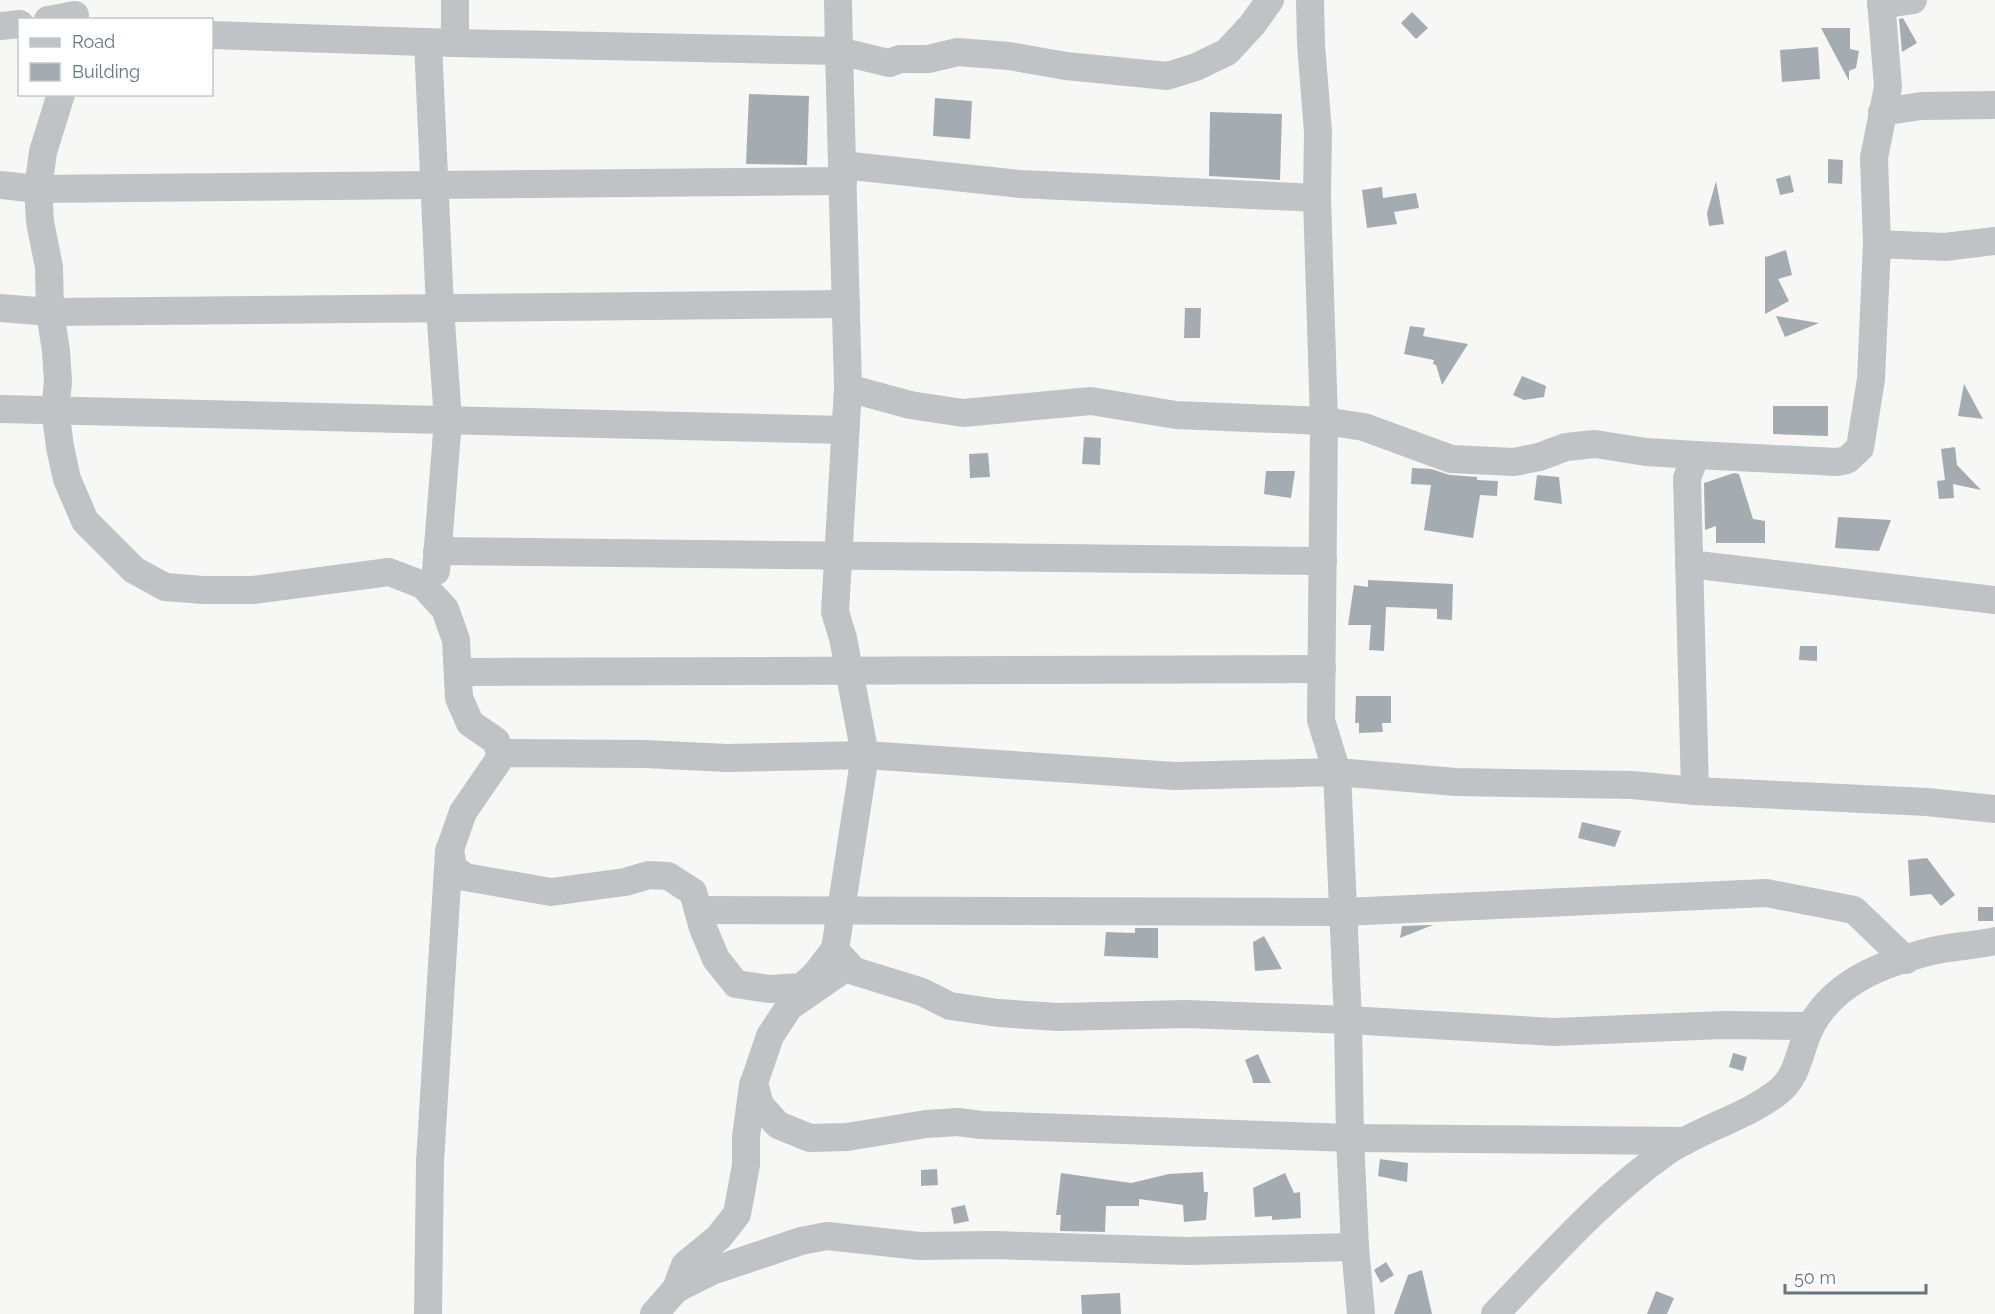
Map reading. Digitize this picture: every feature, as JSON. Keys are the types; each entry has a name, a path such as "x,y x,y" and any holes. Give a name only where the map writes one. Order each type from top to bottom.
{"street":[{"path":"434,597 448,420 434,185 442,43 455,0"},
{"path":"838,0 848,388 835,612 843,638 865,755 841,910 842,957 854,971 922,992 950,1006 998,1013 1058,1017 1186,1014 1348,1020 1554,1032 1722,1025 1811,1026"},
{"path":"213,35 442,43 839,51 889,63 900,59 928,59 958,52 1010,56 1066,66 1167,76 1196,67 1227,51 1252,25 1270,0"},
{"path":"1310,0 1318,132 1317,198 1323,421 1321,720 1337,772 1348,1020 1354,1247 1361,1314"},
{"path":"848,388 910,405 963,413 1091,402 1176,415 1323,421 1364,427 1451,459 1514,462 1539,457 1566,447 1595,444 1646,452 1837,462 1847,460 1860,448 1871,379 1877,244 1874,158 1888,87 1881,2 1913,0"},
{"path":"0,26 18,24"},
{"path":"60,96 43,152 38,189 40,222 49,267 50,312 58,382 55,409 60,447 67,479 85,520 134,570 165,587 253,590 389,572 423,585 444,609 456,640 459,698 471,723 496,741 501,753 498,761 463,812 450,849 430,1162 428,1314"},
{"path":"1882,112 1921,106 1995,105"},
{"path":"0,185 38,189 434,185 842,173 1317,198"},
{"path":"1877,244 1945,247 1995,241"},
{"path":"0,308 50,312 846,304"},
{"path":"0,409 845,430"},
{"path":"1695,791 1687,478 1696,454"},
{"path":"437,551 1323,561"},
{"path":"1689,564 1995,600"},
{"path":"459,672 1322,669"},
{"path":"501,753 645,754 727,758 865,755 1175,776 1337,772 1456,782 1632,785 1695,791 1927,802 1995,808"},
{"path":"450,849 453,868 465,877 551,892 625,882 649,875 668,876 693,892 703,928 716,959 736,984 769,989 802,987 816,974 842,957"},
{"path":"698,910 1344,912 1766,893 1854,910 1906,960"},
{"path":"1495,1314 1576,1230 1630,1181 1667,1152 1699,1132 1776,1095 1786,1086 1793,1076 1811,1026 1830,999 1853,981 1934,951 1995,940"},
{"path":"654,1314 676,1289 685,1265 719,1237 736,1214 746,1165 746,1137 754,1083 762,1053 770,1036 789,1007 842,957"},
{"path":"754,1083 760,1105 778,1125 810,1138 847,1137 926,1124 958,1122 981,1125 1350,1138 1685,1141"},
{"path":"676,1289 712,1271 801,1241 827,1236 919,1246 993,1245 1177,1251 1354,1247"}],"building":[{"path":"1412,12 1428,28 1416,39 1401,23"},
{"path":"1903,18 1917,43 1902,52 1899,19"},
{"path":"1821,28 1850,28 1850,49 1859,51 1856,68 1849,71 1849,81"},
{"path":"1818,47 1820,79 1782,82 1780,50"},
{"path":"749,94 809,96 807,165 746,164"},
{"path":"935,98 972,101 970,139 933,136"},
{"path":"1210,112 1282,114 1280,180 1209,176"},
{"path":"1828,159 1843,160 1842,184 1828,183"},
{"path":"1790,175 1794,192 1780,195 1776,179"},
{"path":"1716,181 1724,224 1709,226 1707,213"},
{"path":"1382,187 1383,198 1416,193 1419,208 1394,212 1397,224 1367,228 1362,190"},
{"path":"1786,250 1792,275 1778,279 1789,301 1765,314 1765,255 1766,257"},
{"path":"1185,308 1201,308 1200,338 1184,338"},
{"path":"1776,316 1819,323 1785,337"},
{"path":"1410,326 1425,328 1423,336 1468,344 1442,385 1436,365 1433,364 1434,360 1404,354"},
{"path":"1522,376 1546,386 1544,397 1524,400 1513,395"},
{"path":"1964,384 1983,419 1958,416"},
{"path":"1773,406 1828,406 1828,436 1773,434"},
{"path":"1084,437 1101,438 1100,465 1082,464"},
{"path":"1955,447 1957,465 1981,490 1953,484 1954,498 1939,499 1937,481 1945,480 1941,449"},
{"path":"988,453 990,477 970,478 969,454"},
{"path":"1412,468 1477,477 1477,480 1498,481 1497,496 1480,495 1473,538 1424,530 1431,485 1411,484"},
{"path":"1266,471 1295,471 1291,498 1264,494"},
{"path":"1734,473 1739,474 1753,519 1765,521 1765,543 1716,543 1716,526 1705,530 1704,483"},
{"path":"1537,475 1559,477 1562,504 1534,500"},
{"path":"1838,517 1891,520 1879,551 1835,548"},
{"path":"1368,580 1453,584 1452,620 1437,619 1437,609 1386,607 1384,651 1369,650 1371,625 1348,625 1354,585 1368,587"},
{"path":"1800,646 1817,646 1817,661 1799,660"},
{"path":"1356,696 1391,696 1391,723 1382,723 1383,732 1359,733 1359,723 1355,723"},
{"path":"1582,822 1621,831 1615,847 1578,838"},
{"path":"1927,858 1955,895 1941,906 1931,894 1910,896 1908,860"},
{"path":"1978,907 1993,907 1993,921 1978,921"},
{"path":"1433,925 1400,938 1402,926"},
{"path":"1135,928 1158,928 1158,958 1104,956 1106,932 1135,933"},
{"path":"1264,936 1282,969 1255,971 1253,942"},
{"path":"1733,1053 1747,1057 1743,1071 1729,1067"},
{"path":"1258,1054 1271,1083 1253,1083 1245,1060"},
{"path":"1380,1159 1408,1163 1407,1182 1378,1176"},
{"path":"937,1169 938,1185 921,1186 921,1170"},
{"path":"1203,1172 1204,1192 1208,1192 1206,1220 1184,1222 1183,1205 1139,1199 1139,1206 1106,1206 1105,1232 1060,1231 1061,1215 1056,1215 1061,1173 1131,1183 1169,1174"},
{"path":"1285,1173 1294,1193 1300,1192 1301,1218 1272,1220 1272,1216 1255,1217 1253,1188"},
{"path":"965,1205 969,1221 954,1224 951,1208"},
{"path":"1386,1262 1394,1275 1381,1283 1374,1270"},
{"path":"1422,1270 1432,1314 1394,1314 1408,1275"},
{"path":"1656,1291 1674,1298 1667,1314 1647,1314"},
{"path":"1120,1293 1121,1314 1082,1314 1081,1295"}]}
